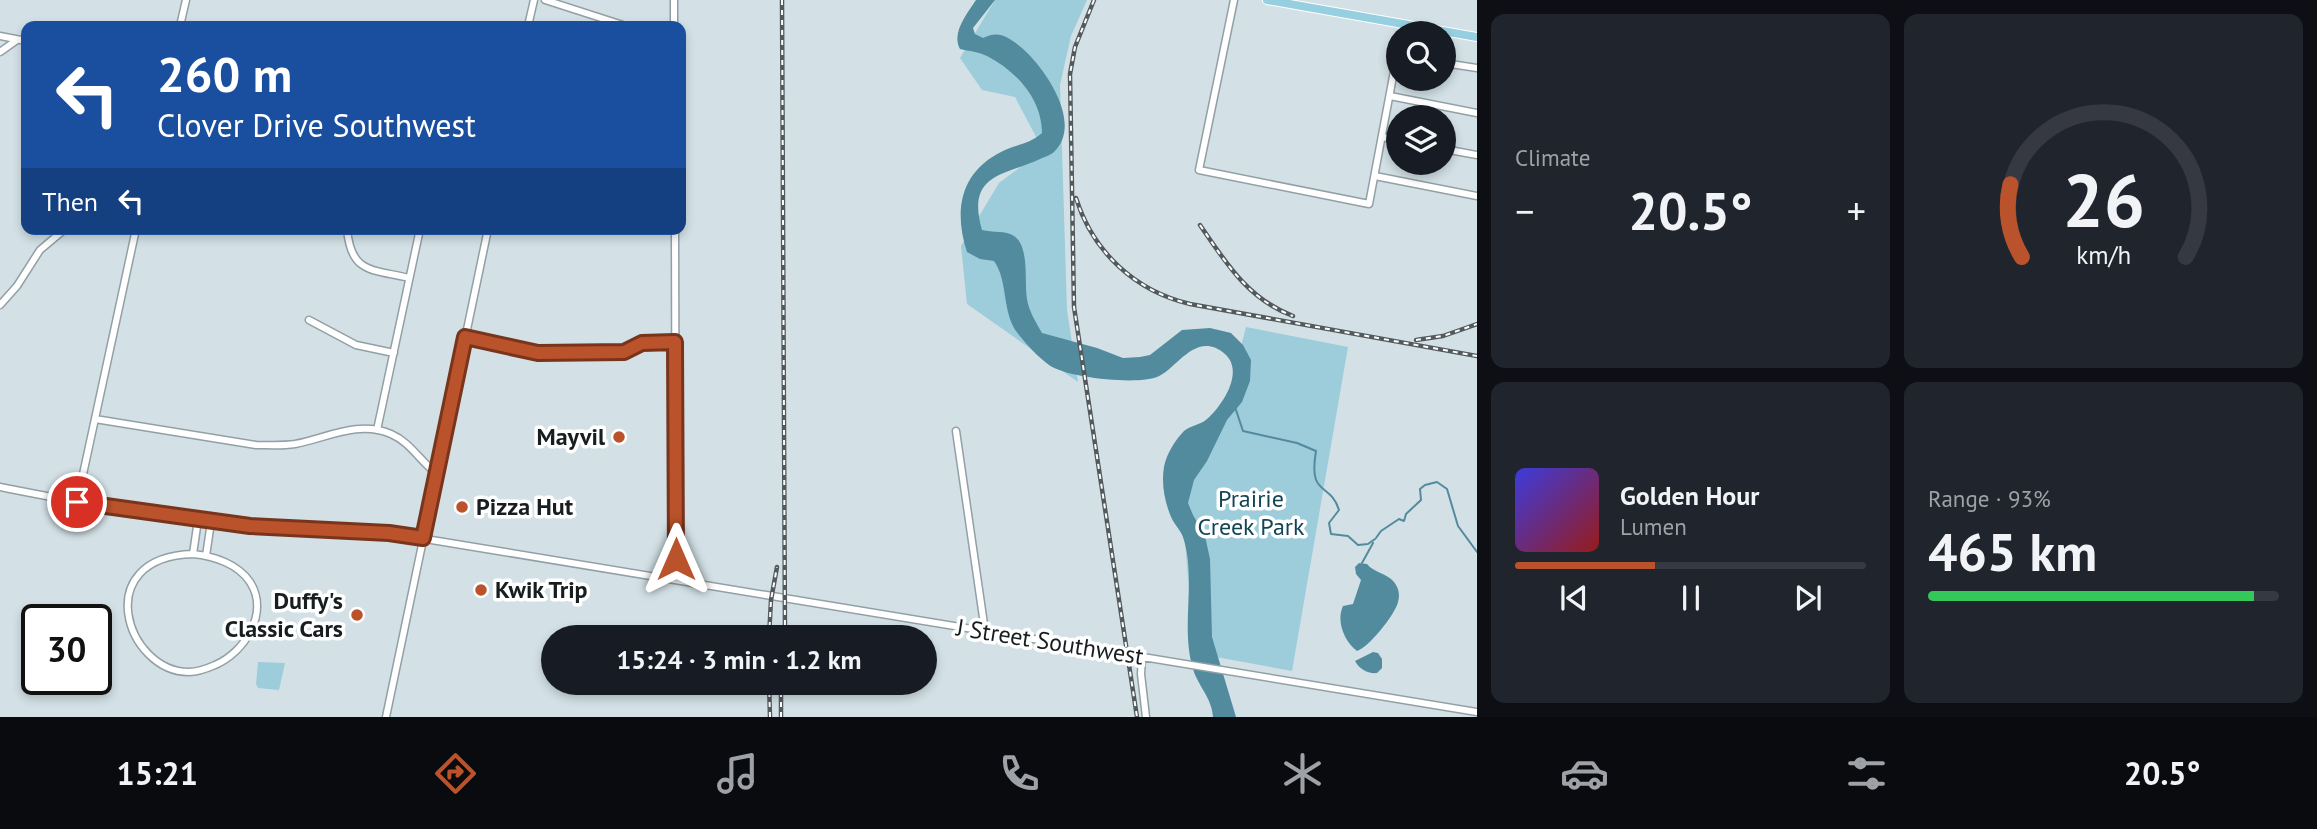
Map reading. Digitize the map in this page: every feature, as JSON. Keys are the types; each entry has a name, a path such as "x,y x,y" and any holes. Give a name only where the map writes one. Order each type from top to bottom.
{"main road":[{"path":"1267,0 1391,21"},
{"path":"1456,34 1477,37"}],"street":[{"path":"181,21 186,0"},
{"path":"529,21 534,0"},
{"path":"545,0 610,21"},
{"path":"674,0 674,21"},
{"path":"1234,0 1199,170 1369,204 1391,91"},
{"path":"0,36 21,40"},
{"path":"0,52 17,40"},
{"path":"1456,64 1477,68"},
{"path":"1390,96 1477,113"},
{"path":"1382,137 1386,138"},
{"path":"1456,151 1477,155"},
{"path":"1375,176 1477,196"},
{"path":"0,305 17,286 40,250 58,235"},
{"path":"77,502 135,235"},
{"path":"348,235 351,254 363,267 410,278"},
{"path":"377,430 419,235"},
{"path":"386,717 487,235"},
{"path":"675,235 676,580"},
{"path":"309,320 356,345 394,353"},
{"path":"465,337 538,353 624,352 642,343 675,342"},
{"path":"95,419 276,446 360,428 377,430 392,434 405,442 436,473"},
{"path":"956,430 985,631"},
{"name":"J Street Southwest","path":"0,488 211,522 265,528 389,533 423,538 1477,712"},
{"path":"193,554 198,520"},
{"path":"206,556 211,522"},
{"path":"167,556 206,556 232,565 249,581 254,589 256,614 252,628 238,650 225,661 190,673 173,670 150,654 136,636 127,608 133,584 143,569 167,556"},
{"path":"1142,657 1141,674 1146,717"}],"green space":[{"path":"995,0 1087,0 1071,36 1060,85 1067,310 1078,382 967,304 961,246 999,183 1043,150 1015,97 982,90 960,58"},
{"name":"Prairie Creek Park","path":"1246,327 1348,347 1292,671 1194,653 1182,503 1227,400"},
{"path":"258,662 285,663 279,690 258,688"}],"shaded area":[{"path":"976,0 995,0 973,28 975,34 983,38 1004,36 1022,48 1041,68 1058,96 1063,111 1065,126 1062,140 1054,152 991,180 979,198 978,212 982,230 1011,234 1019,241 1024,256 1028,304 1042,333 1123,358 1150,355 1182,330 1210,328 1231,333 1243,345 1251,360 1250,381 1242,402 1227,420 1207,461 1194,480 1188,503 1205,536 1210,559 1212,637 1236,717 1213,717 1210,704 1193,669 1188,636 1187,553 1182,535 1167,507 1163,480 1167,458 1177,439 1187,429 1207,419 1225,397 1232,379 1231,361 1215,348 1205,346 1187,353 1157,377 1134,380 1086,377 1049,365 1013,327 999,269 994,261 980,259 967,252 961,206 969,180 978,169 1003,151 1037,137 1042,133 1041,121 1025,87 1008,70 984,55 960,49 957,37 959,30"},
{"path":"1359,563 1367,564 1391,579 1397,587 1399,597 1387,622 1368,644 1357,651 1345,636 1340,618 1343,606 1353,604 1361,580 1355,567"},
{"path":"1373,652 1378,653 1382,659 1382,668 1377,673 1364,670 1355,661"}],"waterway":[{"path":"1235,407 1243,431 1297,443 1316,451 1314,466 1317,483 1335,501 1339,510 1329,523 1331,534 1348,536 1358,545 1368,544 1375,539"},
{"path":"1376,538 1381,531 1399,519 1404,521 1406,514 1421,500 1420,489 1437,482 1447,489 1458,526 1477,552"},
{"path":"1362,563 1373,543"}],"railway":[{"path":"782,0 785,625"},
{"path":"1094,0 1075,47 1070,74 1074,307 1137,717"},
{"path":"1076,198 1093,236 1105,252 1134,279 1170,298 1190,304 1477,356"},
{"path":"1200,225 1229,266 1251,290 1277,309 1293,316"},
{"path":"1416,340 1443,336 1477,324"},
{"path":"770,625 777,567"},
{"path":"769,695 770,717"},
{"path":"781,695 781,717"}],"place":[{"name":"Mayvil","path":"619,437"},
{"name":"Pizza Hut","path":"462,507"},
{"name":"Kwik Trip","path":"481,590"},
{"name":"Duffy's Classic Cars","path":"357,615"}],"route":[{"path":"77,502 265,528 389,533 423,538 465,337 538,353 624,352 642,343 675,342 676,559"}]}
